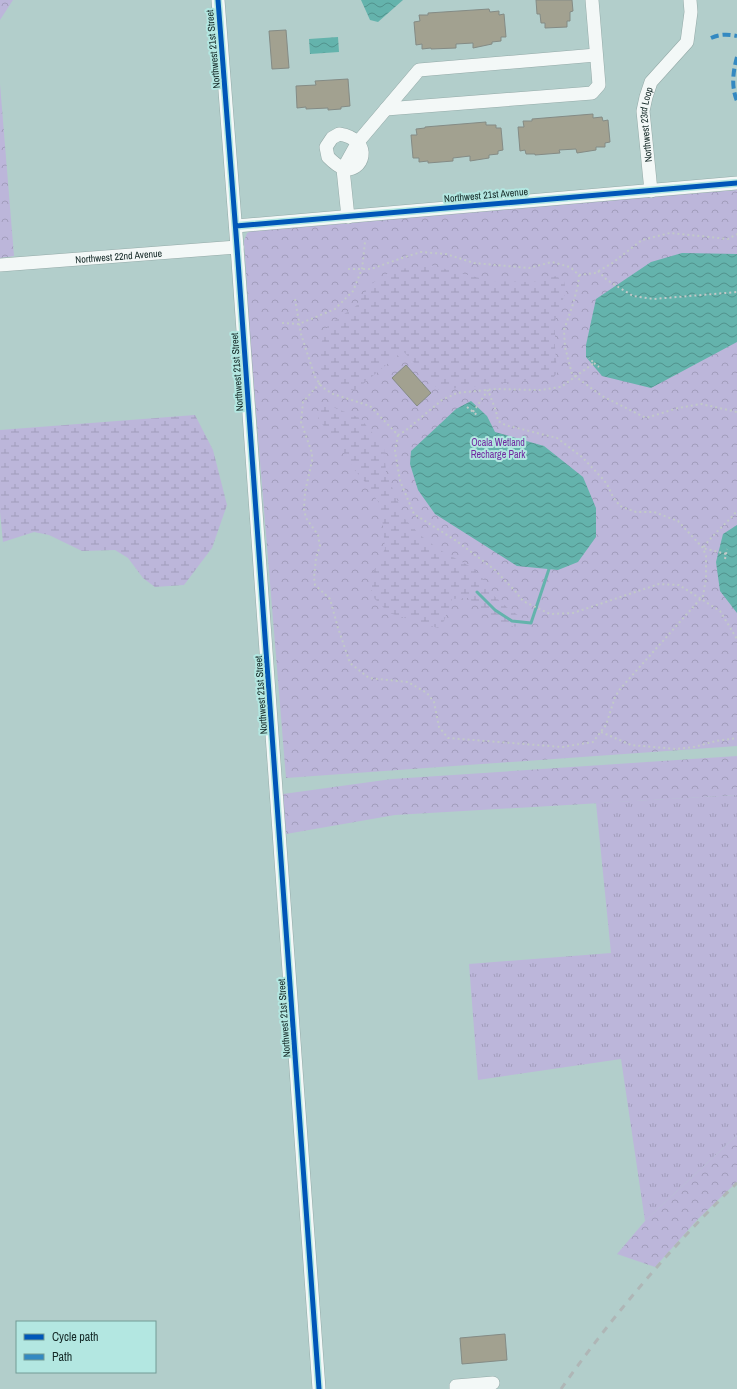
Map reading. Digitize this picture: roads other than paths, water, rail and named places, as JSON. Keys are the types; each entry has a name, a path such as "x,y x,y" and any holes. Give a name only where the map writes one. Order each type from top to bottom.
{"street":[{"name":"Northwest 21st Street","path":"218,0 236,226 319,1389"},
{"path":"386,109 592,93 599,85 592,0"},
{"name":"Northwest 23rd Loop","path":"650,191 643,111 651,82 686,42 691,12 690,0"},
{"path":"348,217 343,169 358,142 420,70 596,55"},
{"path":"343,169 328,157 326,147 332,138 339,134 346,135 358,142"},
{"name":"Northwest 21st Avenue","path":"236,226 737,183"},
{"name":"Northwest 22nd Avenue","path":"0,265 237,247"},
{"path":"456,1389 456,1386 493,1383"}],"water":[{"path":"361,0 403,0 378,22 370,20"},
{"path":"338,37 339,52 310,54 309,39"},
{"path":"682,253 737,254 737,342 651,388 602,376 586,357 586,345 596,299 651,262"},
{"path":"471,401 487,416 495,432 544,446 583,477 596,508 596,537 578,562 558,570 517,566 435,514 418,490 410,464 411,451 456,409"},
{"path":"737,525 737,613 720,591 716,562 723,534"}],"waterway":[{"path":"477,592 495,610 512,621 531,623 549,569"}],"railway":[{"path":"561,1389 601,1334 666,1256 737,1183"}],"park label":[{"name":"Ocala Wetland Recharge Park","path":"498,448"}]}
